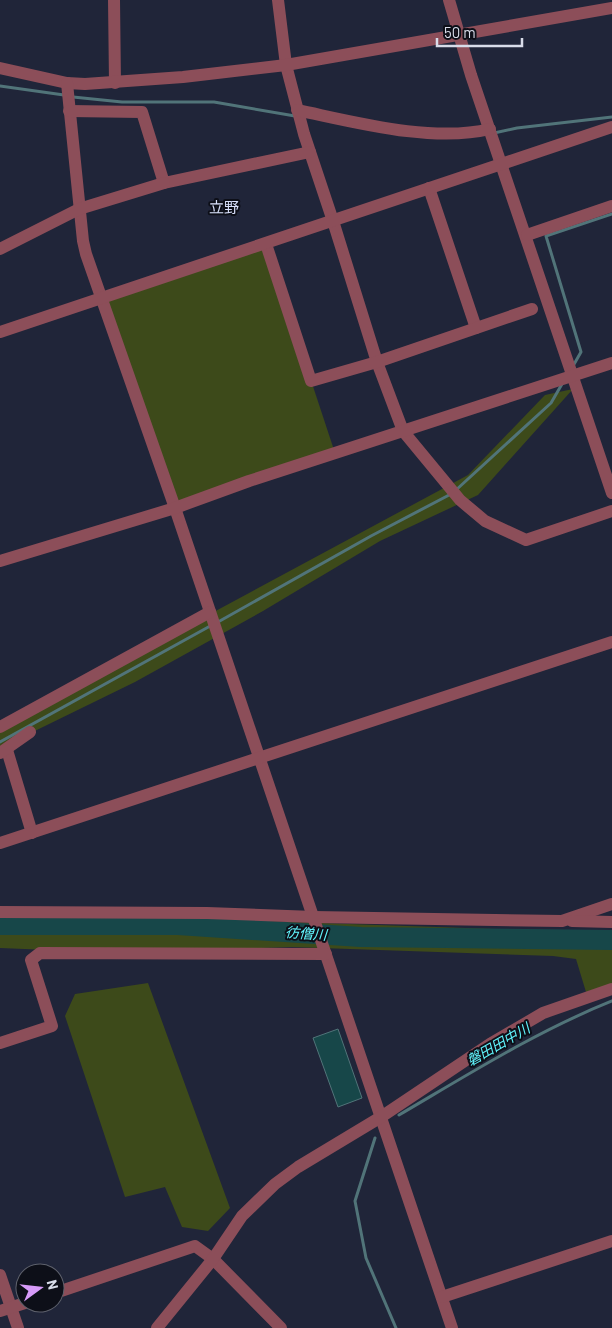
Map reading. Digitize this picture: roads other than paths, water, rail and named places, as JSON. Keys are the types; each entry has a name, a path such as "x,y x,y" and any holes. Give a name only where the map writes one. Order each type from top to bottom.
{"street":[{"path":"114,0 115,83"},
{"path":"278,0 286,65 310,152 377,362 403,431 460,500 485,521 526,540 612,511"},
{"path":"449,0 490,129 612,493"},
{"path":"0,68 67,83 115,83 286,65 612,6 610,0"},
{"path":"67,83 83,241 452,1328"},
{"path":"298,110 380,128 472,134 490,129"},
{"path":"69,112 142,112 164,183"},
{"path":"0,332 612,127"},
{"path":"0,249 79,209 164,183 310,152"},
{"path":"429,188 476,328"},
{"path":"527,235 612,206"},
{"path":"266,244 311,381 377,362 532,309"},
{"path":"0,561 175,508 612,363"},
{"path":"0,727 210,612"},
{"path":"0,843 612,642"},
{"path":"30,732 3,751 32,833"},
{"path":"562,921 612,904"},
{"path":"0,912 207,912 314,917 612,922"},
{"path":"0,1043 52,1026 32,960 40,953 326,954"},
{"path":"157,1328 213,1259 242,1216 275,1184 298,1167 381,1117 490,1044 543,1013 612,989"},
{"path":"442,1297 612,1241"},
{"path":"65,1290 195,1246 213,1259 282,1328"},
{"path":"0,1276 6,1310 18,1328"}],"waterway":[{"path":"0,86 64,95"},
{"path":"73,97 122,102 214,102 295,116"},
{"path":"494,133 517,128 612,117"},
{"path":"573,366 581,352 546,236 612,214"},
{"path":"456,490 551,403 562,384"},
{"path":"218,622 371,536 451,494"},
{"path":"0,742 212,625"},
{"name":"彷僧川","path":"0,925 178,925 361,937 612,940"},
{"name":"磐田田中川","path":"399,1115 530,1039 612,1001"},
{"name":"磐田田中川","path":"375,1138 355,1201 366,1258 396,1328"}],"district":[{"name":"立野","path":"224,207"}]}
